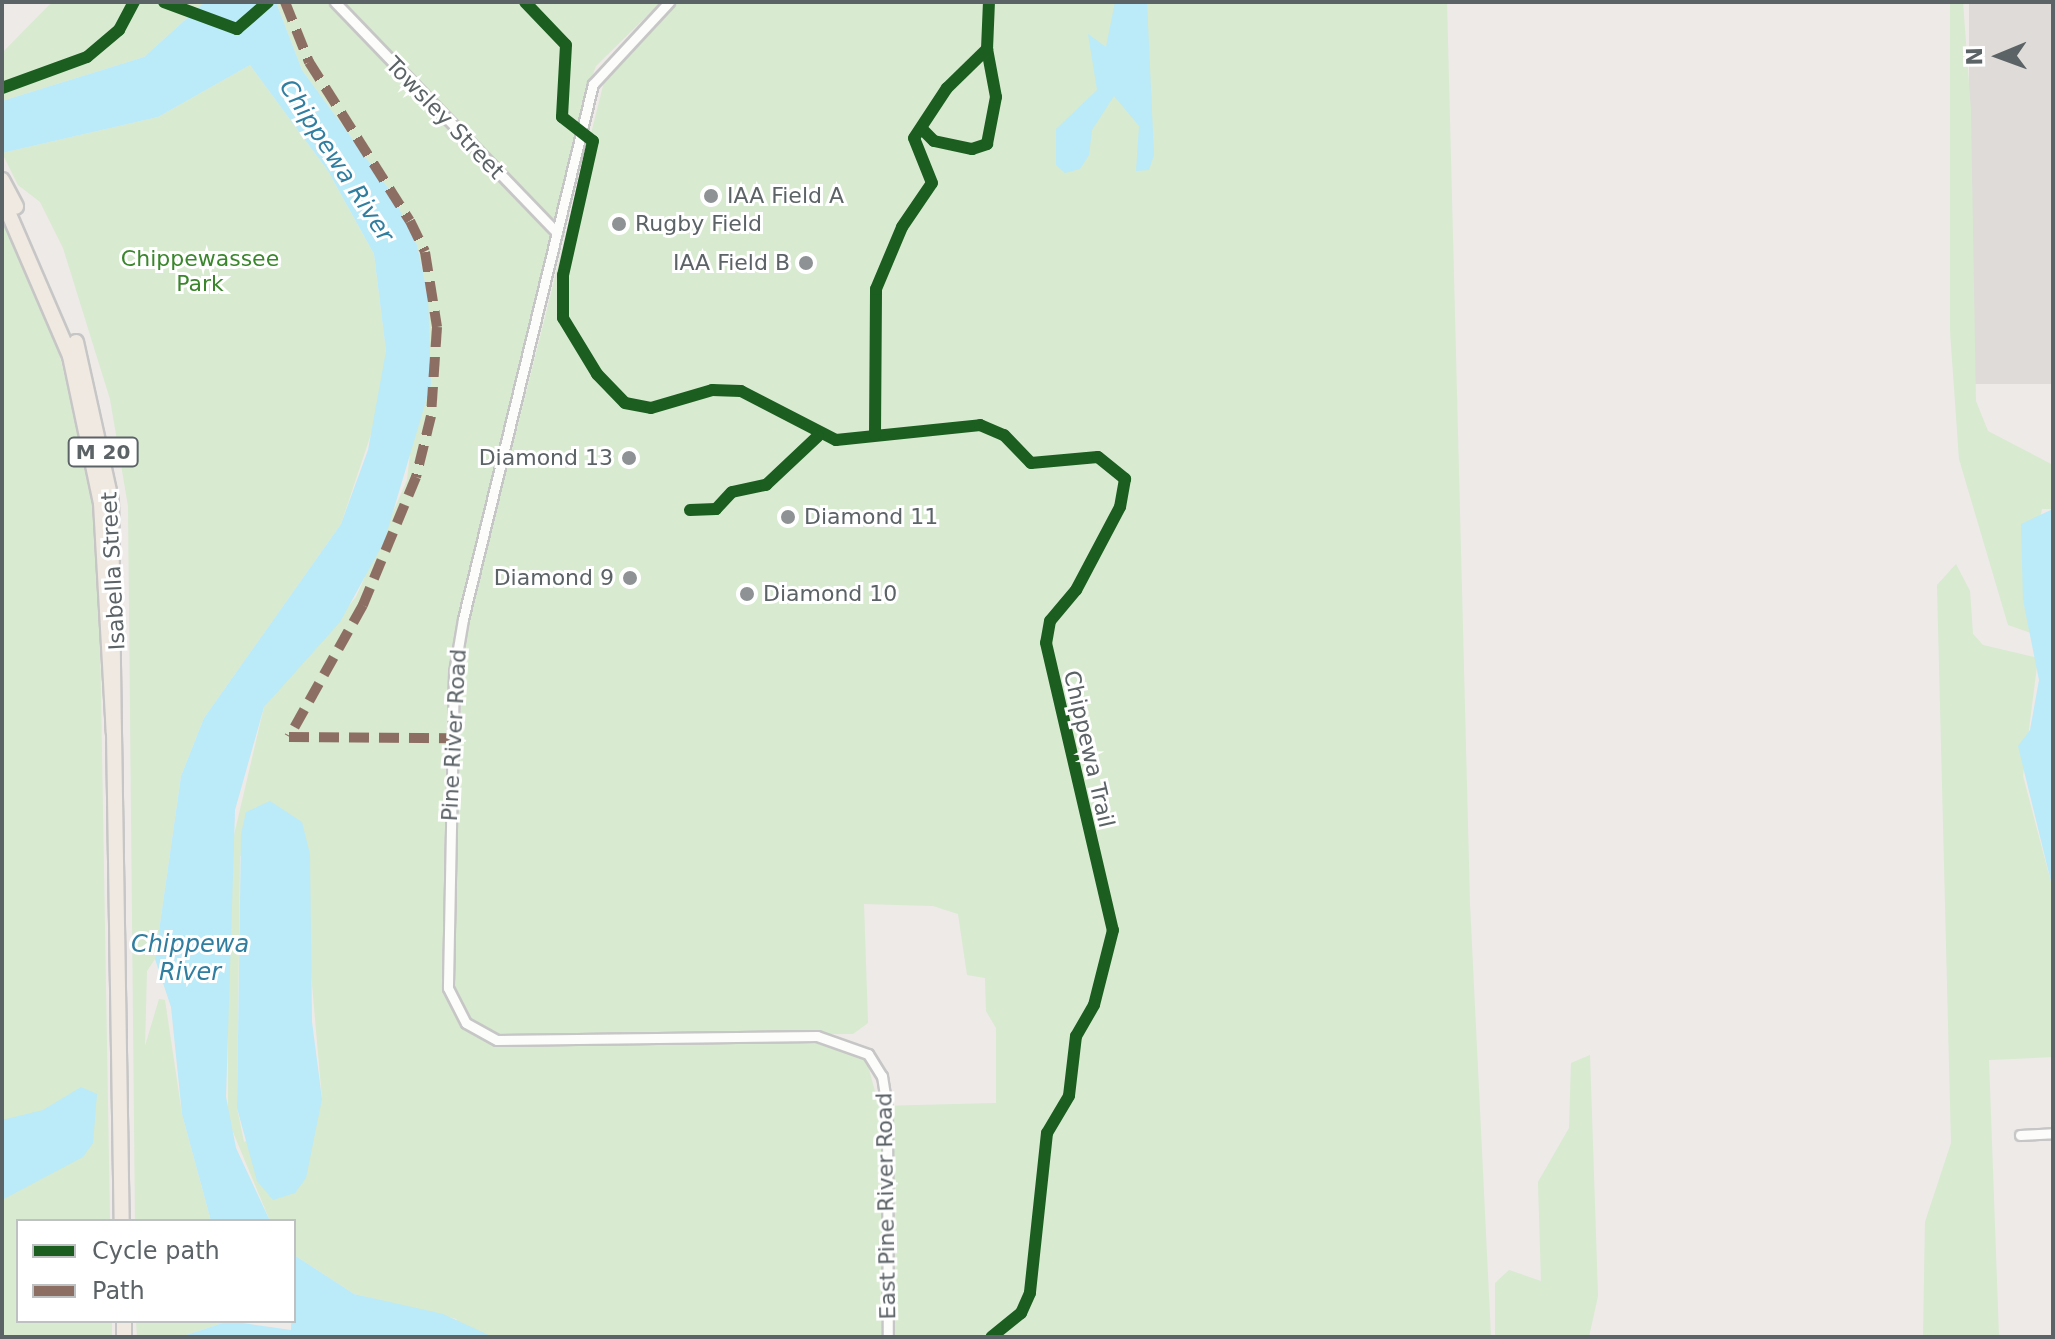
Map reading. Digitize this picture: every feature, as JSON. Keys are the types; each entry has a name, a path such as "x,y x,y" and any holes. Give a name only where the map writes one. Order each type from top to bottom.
{"highway":[{"name":"Isabella Street","path":"4,189 50,298 90,432 104,527 114,733 122,1219"}],"street":[{"name":"Towsley Street","path":"335,2 557,233"},
{"name":"Pine River Road","path":"669,2 598,73 456,654 446,970 451,1002 474,1030 497,1040 817,1036 858,1046 882,1076"},
{"name":"East Pine River Road","path":"882,1076 888,1337"},
{"path":"2020,1135 2053,1133"}],"shaded area":[{"path":"1969,2 2053,2 2053,384 1969,384"}],"green space":[{"path":"52,2 205,2 144,57 2,101 2,53"},
{"path":"276,2 661,2 596,66 590,82 457,629 447,708 442,990 463,1028 494,1043 830,1042 867,1062 879,1106 996,1103 996,1028 986,1011 985,978 967,975 958,914 933,906 864,904 868,1023 853,1034 497,1035 472,1022 452,984 463,644 606,74 676,2 1447,2 1470,904 1491,1337 447,1337 457,1319 354,1294 296,1256 296,1219 269,1219 228,1120 228,861 264,707 356,597 407,480 428,296 417,245 391,192 302,70","holes":["240,855 310,961 322,1099 244,1142 237,1108"]},
{"path":"1950,2 1963,2 1971,110 1976,401 1988,431 2053,465 2053,509 2042,509 2023,600 2031,633 2008,625 1959,459 1950,331"},
{"name":"Chippewassee Park","path":"250,65 328,171 374,254 386,351 381,404 341,524 204,718 181,776 155,959 147,971 145,1046 159,999 165,1000 182,1114 210,1219 135,1219 128,506 110,399 63,248 40,202 18,185 2,153 158,117"},
{"path":"2,211 54,333 91,482 99,578 110,1219 16,1219 16,1323 112,1323 112,1337 2,1337"},
{"path":"1956,564 1970,591 1973,634 1983,645 2038,658 2023,776 2053,890 2053,1057 1989,1060 1999,1337 1923,1337 1925,1222 1951,1143 1937,585"},
{"path":"1590,1055 1598,1296 1589,1337 1495,1337 1495,1283 1509,1270 1541,1281 1538,1182 1569,1128 1571,1063"},
{"path":"136,1323 223,1323 180,1337 137,1337"}],"water":[{"name":"Chippewa River","path":"205,2 276,2 302,70 391,192 417,245 428,296 431,384 384,542 340,622 264,707 235,810 226,1097 236,1148 269,1219 210,1219 182,1114 171,1007 155,959 181,776 204,718 341,524 368,450 386,351 374,254 328,171 250,65 158,117 2,153 2,101 144,57"},
{"path":"1115,2 1147,2 1154,155 1149,170 1136,171 1139,126 1114,96 1092,130 1089,155 1080,169 1065,173 1056,165 1056,129 1097,90 1088,34 1106,47"},
{"path":"2053,509 2053,890 2018,746 2030,730 2039,680 2023,600 2021,524"},
{"path":"270,801 302,822 310,854 312,1022 322,1099 306,1178 295,1193 273,1200 257,1181 237,1108 241,834 246,812"},
{"path":"81,1087 97,1094 93,1143 83,1157 2,1200 2,1120 43,1110"},
{"path":"296,1256 354,1294 443,1314 493,1337 180,1337 223,1323 291,1330 291,1323 296,1323"}],"marked path":[{"path":"285,2 309,62 410,221 425,252 437,327 431,416 416,477 363,605 289,737 452,738"}],"cycle path":[{"path":"2,88 87,57 119,30 134,2"},
{"path":"164,2 237,29 268,2"},
{"name":"Chippewa Trail","path":"525,2 566,45 562,117 593,141 563,275 563,318 597,374 625,403 651,408 712,390 741,391 836,440 980,425 1004,435 1031,463 1098,457 1125,479 1120,507 1076,590 1050,621 1046,643 1113,930 1094,1005 1076,1036 1069,1096 1047,1133 1030,1293 1021,1313 991,1337"},
{"path":"924,131 934,141 972,149 987,144 996,97 987,49 989,2"},
{"path":"875,435 876,289 902,227 932,183 914,138 947,88 987,49"},
{"path":"690,510 716,509 732,492 766,485 818,436"}],"place":[{"name":"IAA Field A","path":"711,196"},
{"name":"Rugby Field","path":"619,224"},
{"name":"IAA Field B","path":"806,263"},
{"name":"Diamond 13","path":"629,458"},
{"name":"Diamond 11","path":"788,517"},
{"name":"Diamond 9","path":"630,578"},
{"name":"Diamond 10","path":"747,594"}]}
